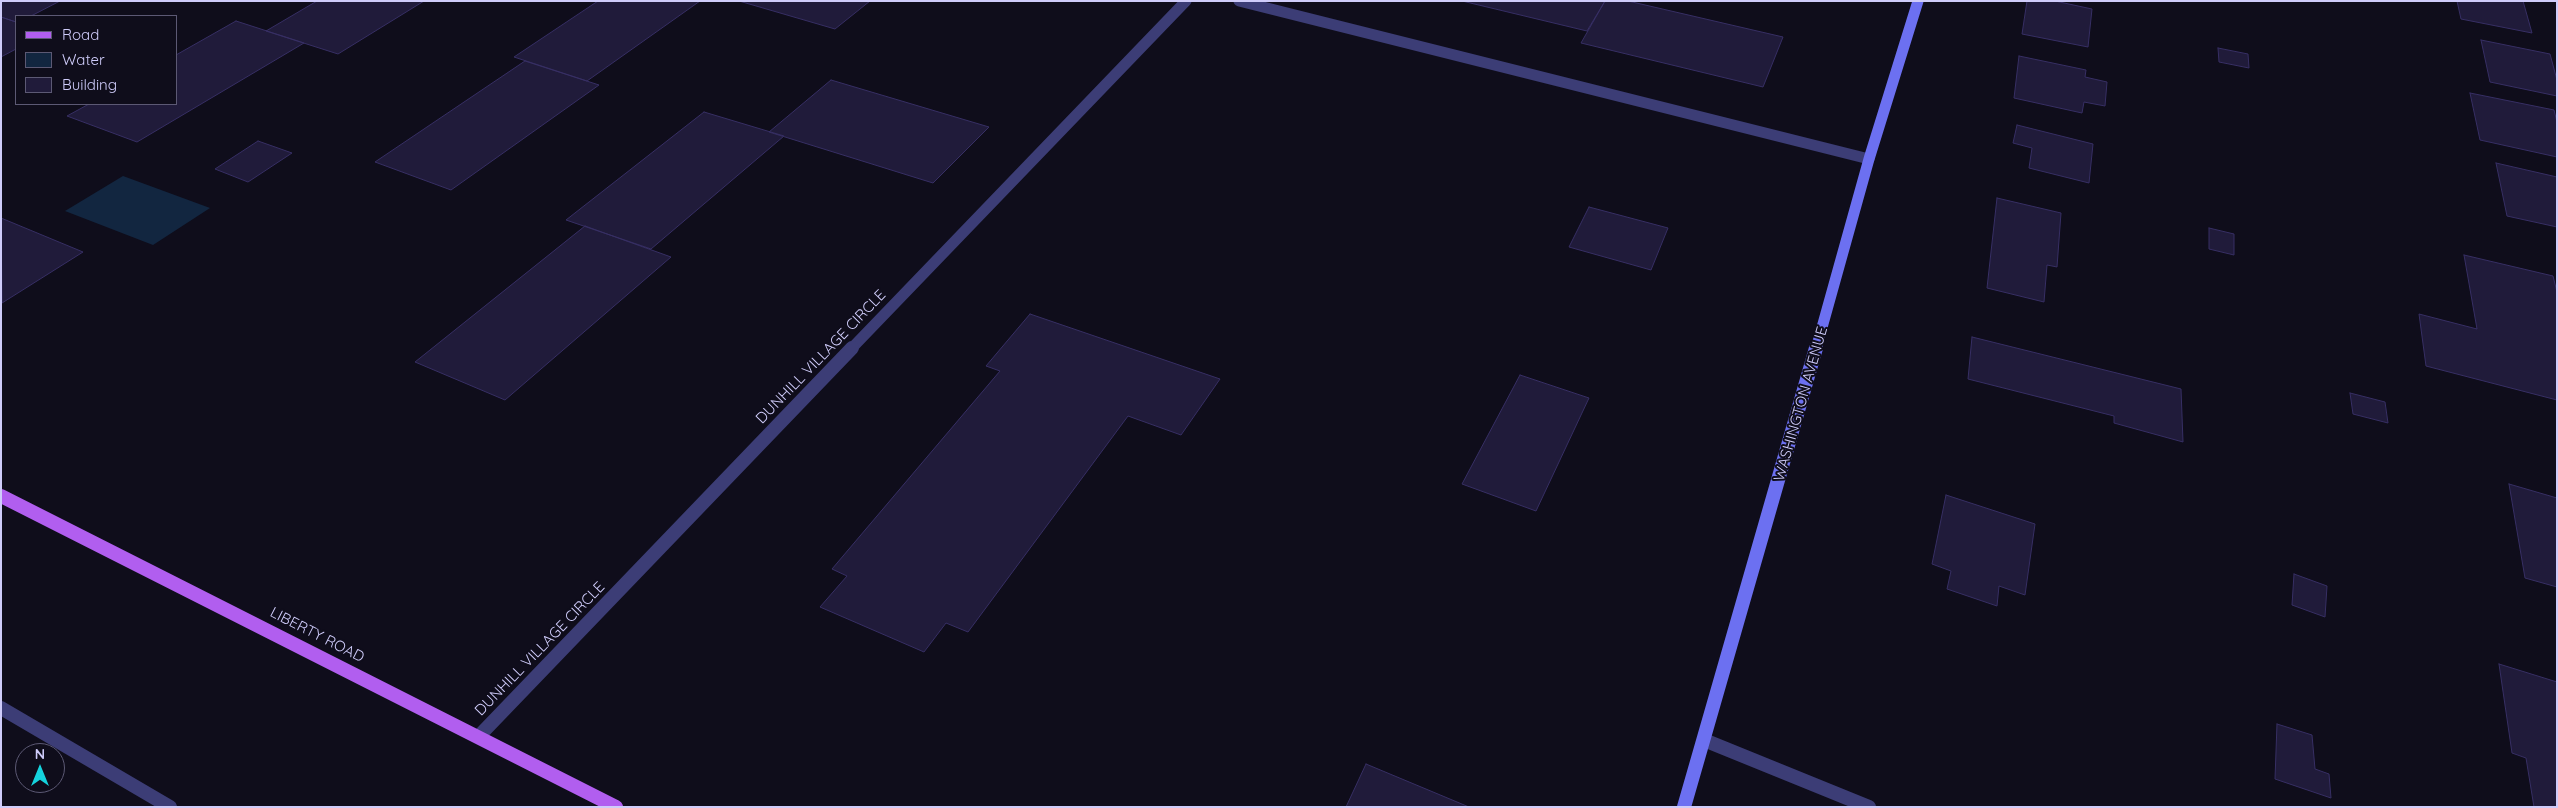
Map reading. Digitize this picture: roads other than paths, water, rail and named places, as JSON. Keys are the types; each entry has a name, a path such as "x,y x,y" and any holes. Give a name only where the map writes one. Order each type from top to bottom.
{"main road":[{"name":"WASHINGTON AVENUE","path":"1684,807 1748,591 1869,159 1918,1"},
{"name":"LIBERTY ROAD","path":"1,496 479,736 616,807"}],"street":[{"name":"DUNHILL VILLAGE CIRCLE","path":"479,736 1186,1"},
{"path":"1239,1 1869,159"},
{"path":"1,708 170,807"},
{"path":"1704,740 1870,807"}],"water":[{"path":"123,176 210,208 153,245 65,211"}]}
